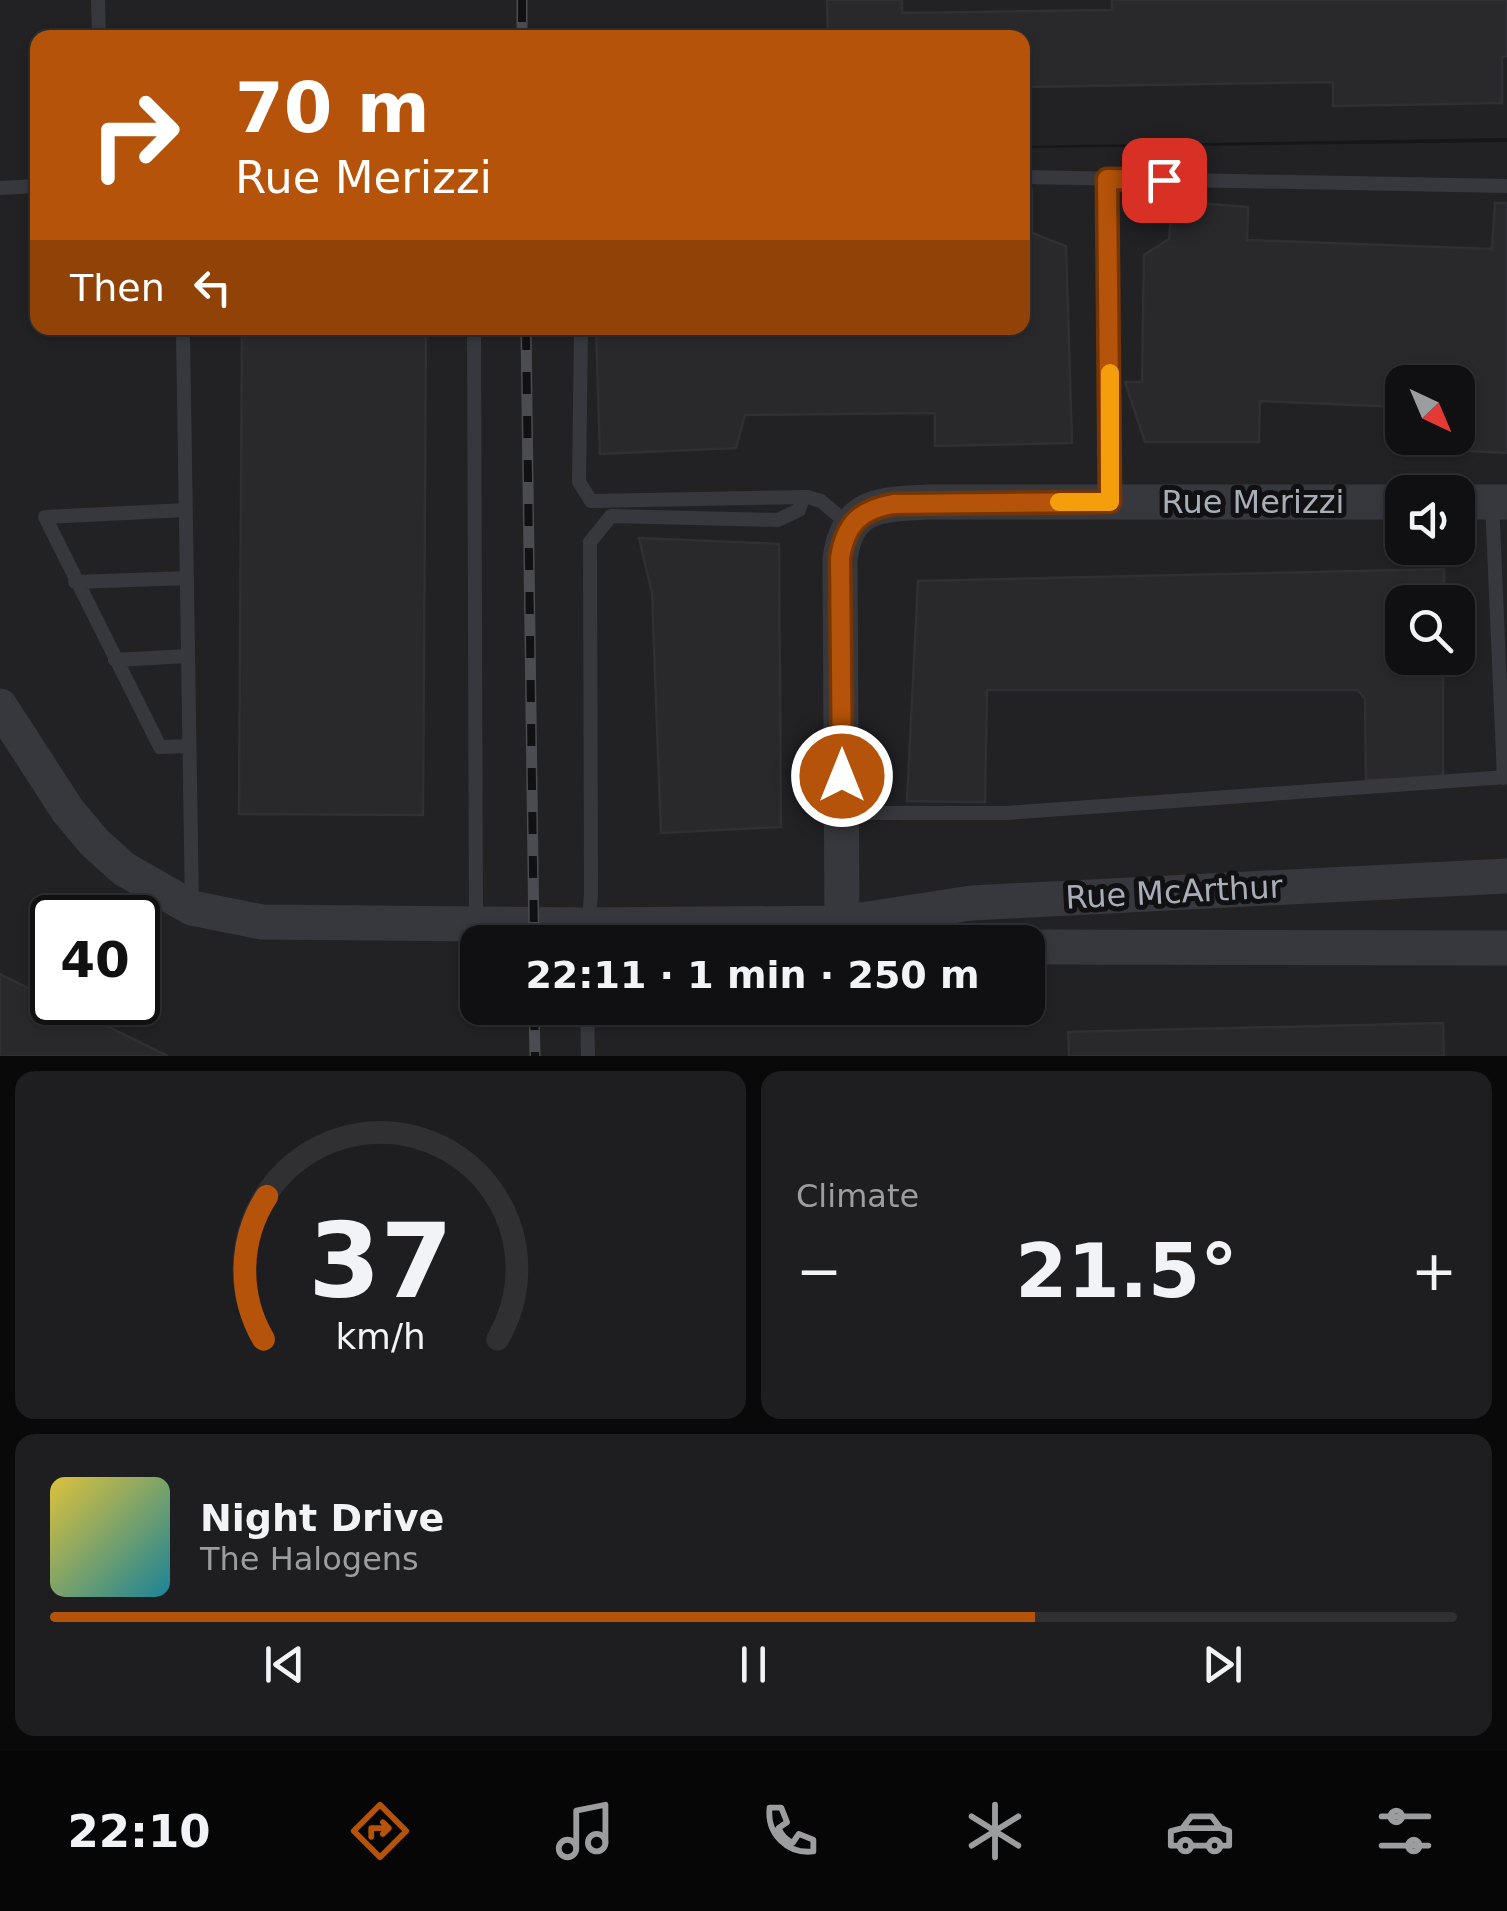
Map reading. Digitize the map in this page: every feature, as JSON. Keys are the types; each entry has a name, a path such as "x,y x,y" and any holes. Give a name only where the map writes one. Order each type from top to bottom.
{"street":[{"name":"Rue Merizzi","path":"849,525 871,509 893,504 1385,502"},
{"path":"842,923 840,558 849,525"},
{"path":"0,706 94,843 142,882 192,908 262,922 476,925"},
{"name":"Rue McArthur","path":"842,923 971,903 1507,876"},
{"path":"796,925 853,925"},
{"path":"1045,947 1507,948"}],"lane":[{"path":"98,0 99,30"},
{"path":"1030,177 1507,186"},
{"path":"1107,179 1110,502"},
{"path":"0,188 30,186"},
{"path":"184,335 192,908"},
{"path":"474,335 476,925"},
{"path":"581,335 579,482 592,500 803,497 821,501 849,525"},
{"path":"588,925 590,542 611,516 778,520 799,510 803,497"},
{"path":"842,812 1006,814 1505,778 1485,502"},
{"path":"186,510 45,517 160,747 189,746"},
{"path":"75,582 187,578"},
{"path":"115,660 188,656"},
{"path":"587,1025 588,1056"}],"shaded area":[{"path":"0,0 1507,0 1507,138 1030,146 1030,30 30,30 30,335 1030,335 1030,148 1507,142 1507,1056 0,1056"}],"building":[{"path":"827,0 902,0 902,13 1112,10 1112,0 1507,0 1502,103 1333,106 1333,82 1030,87 1030,30 828,30"},
{"path":"1030,189 1032,233 1066,246 1072,443 935,446 935,413 745,415 736,448 600,454 596,335 1030,335"},
{"path":"1172,201 1248,207 1247,240 1492,249 1495,203 1507,203 1507,453 1475,451 1475,365 1385,365 1385,406 1260,401 1259,442 1145,442 1125,382 1142,382 1144,255 1169,239"},
{"path":"242,335 426,335 423,815 239,814"},
{"path":"639,538 779,544 781,827 661,833 652,593"},
{"path":"1444,569 1444,585 1385,585 1385,675 1443,675 1443,778 1366,780 1365,699 1358,690 987,690 985,802 907,801 918,581"},
{"path":"0,974 30,989 30,1025 105,1025 168,1056 0,1056"},
{"path":"1443,1023 1444,1056 1069,1056 1068,1032"}],"railway":[{"path":"522,0 522,30"},
{"path":"526,335 534,925"},
{"path":"534,1025 535,1056"}],"slow traffic":[{"path":"1059,502 1110,502 1110,373"}],"route":[{"path":"842,776 840,558 845,532 862,514 893,504 1110,502 1107,179 1164,180"}]}
